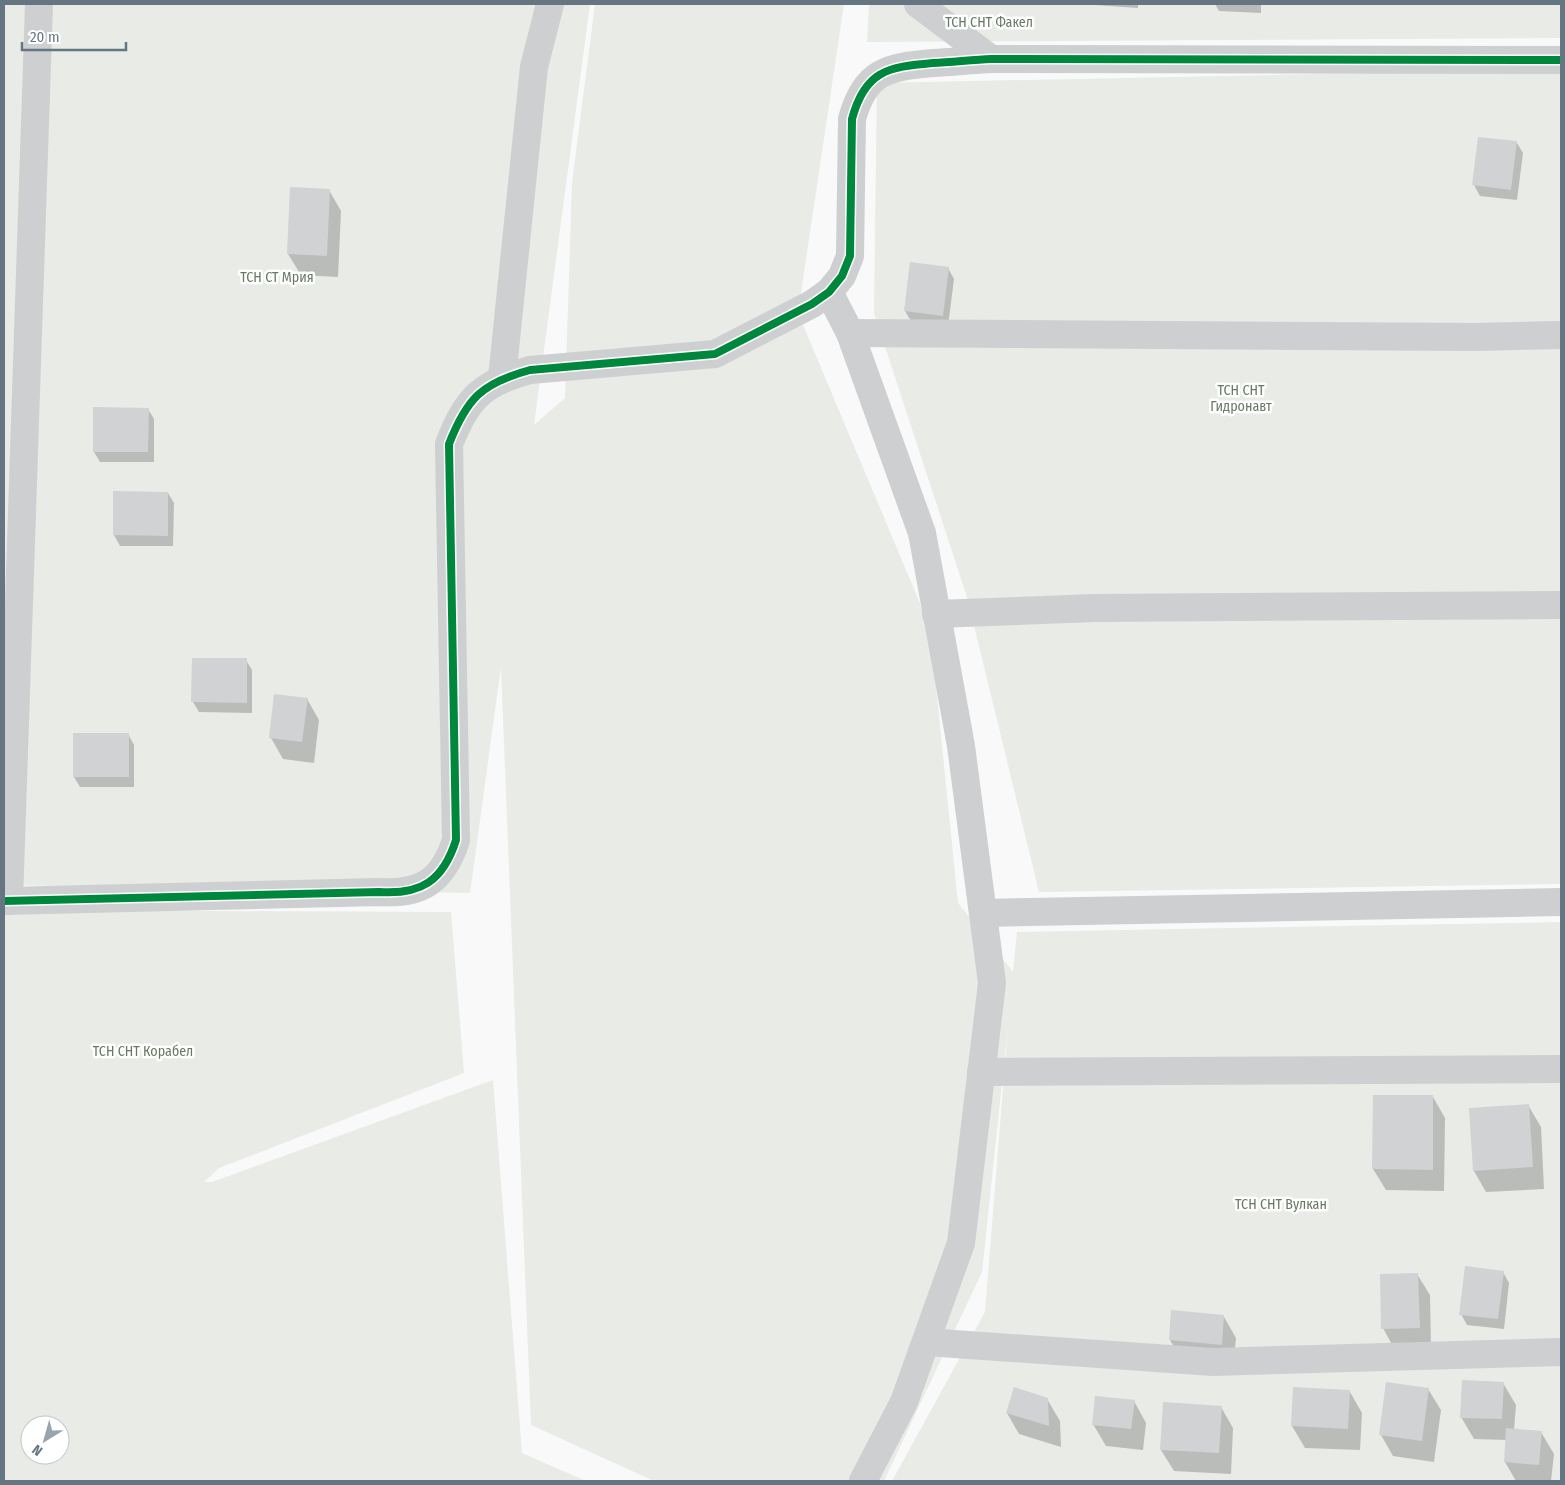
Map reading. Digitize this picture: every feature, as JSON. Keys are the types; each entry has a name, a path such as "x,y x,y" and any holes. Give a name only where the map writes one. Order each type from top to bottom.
{"street":[{"path":"39,4 6,901 379,892 399,894 420,888 437,877 450,860 456,840 449,444 460,417 478,394 502,378 530,370 714,354 812,304 829,292 842,276 850,256 852,119 857,101 866,86 881,73 898,66 991,59 1561,60"},
{"path":"502,378 534,67 550,4"},
{"path":"918,4 991,59"},
{"path":"829,292 850,333 922,533 960,746 992,982 961,1243 904,1402 863,1481"},
{"path":"850,333 1475,337 1561,335"},
{"path":"936,614 1095,608 1561,605"},
{"path":"983,913 1561,902"},
{"path":"981,1072 1561,1069"},
{"path":"926,1342 1213,1362 1561,1352"}],"green space":[{"path":"4,4 590,4 534,425 565,398 572,183 595,4 844,4 798,313 930,627 958,903 1013,972 1017,932 1561,922 1561,1481 892,1481 985,1312 1008,1026 982,1272 884,1481 654,1481 531,1425 501,667 470,893 4,885"},
{"name":"ТСН СНТ Факел","path":"869,4 1561,4 1561,38 867,42"},
{"name":"ТСН СНТ Гидронавт","path":"1561,69 1561,884 1039,892 967,597 874,313 877,83"},
{"name":"ТСН СНТ Корабел","path":"4,910 451,912 464,1073 219,1168 204,1182 212,1182 493,1080 522,1453 586,1481 4,1481"}],"building":[{"path":"1478,137 1517,141 1511,190 1472,185"},
{"path":"290,187 330,189 327,256 287,254"},
{"path":"910,262 949,267 943,316 904,311"},
{"path":"93,407 149,408 148,452 93,452"},
{"path":"113,491 168,492 168,536 113,535"},
{"path":"192,658 247,658 247,703 191,702"},
{"path":"274,694 308,698 302,742 269,738"},
{"path":"73,733 129,733 129,777 73,777"},
{"path":"1373,1095 1433,1095 1433,1170 1372,1169"},
{"path":"1529,1104 1533,1167 1473,1171 1469,1108"},
{"path":"1465,1266 1504,1271 1498,1319 1459,1315"},
{"path":"1418,1273 1420,1328 1381,1329 1380,1274"},
{"path":"1171,1310 1224,1315 1222,1345 1169,1340"},
{"path":"1462,1380 1504,1382 1502,1419 1460,1418"},
{"path":"1386,1382 1429,1388 1422,1441 1379,1435"},
{"path":"1014,1387 1048,1398 1049,1426 1006,1413"},
{"path":"1293,1387 1350,1390 1348,1429 1291,1426"},
{"path":"1095,1396 1135,1400 1131,1429 1092,1425"},
{"path":"1163,1402 1222,1406 1219,1453 1160,1450"},
{"path":"1506,1428 1542,1431 1539,1465 1504,1462"}],"cycle path":[{"path":"4,901 394,892 418,888 437,875 451,854 456,840 449,444 462,415 478,395 488,387 513,375 530,370 715,354 812,304 829,292 842,276 850,256 852,119 857,103 864,91 871,81 880,74 917,65 991,59 1561,60"}],"park label":[{"name":"ТСН СТ Мрия","path":"277,277"},
{"name":"ТСН СНТ Вулкан","path":"1281,1204"}]}
